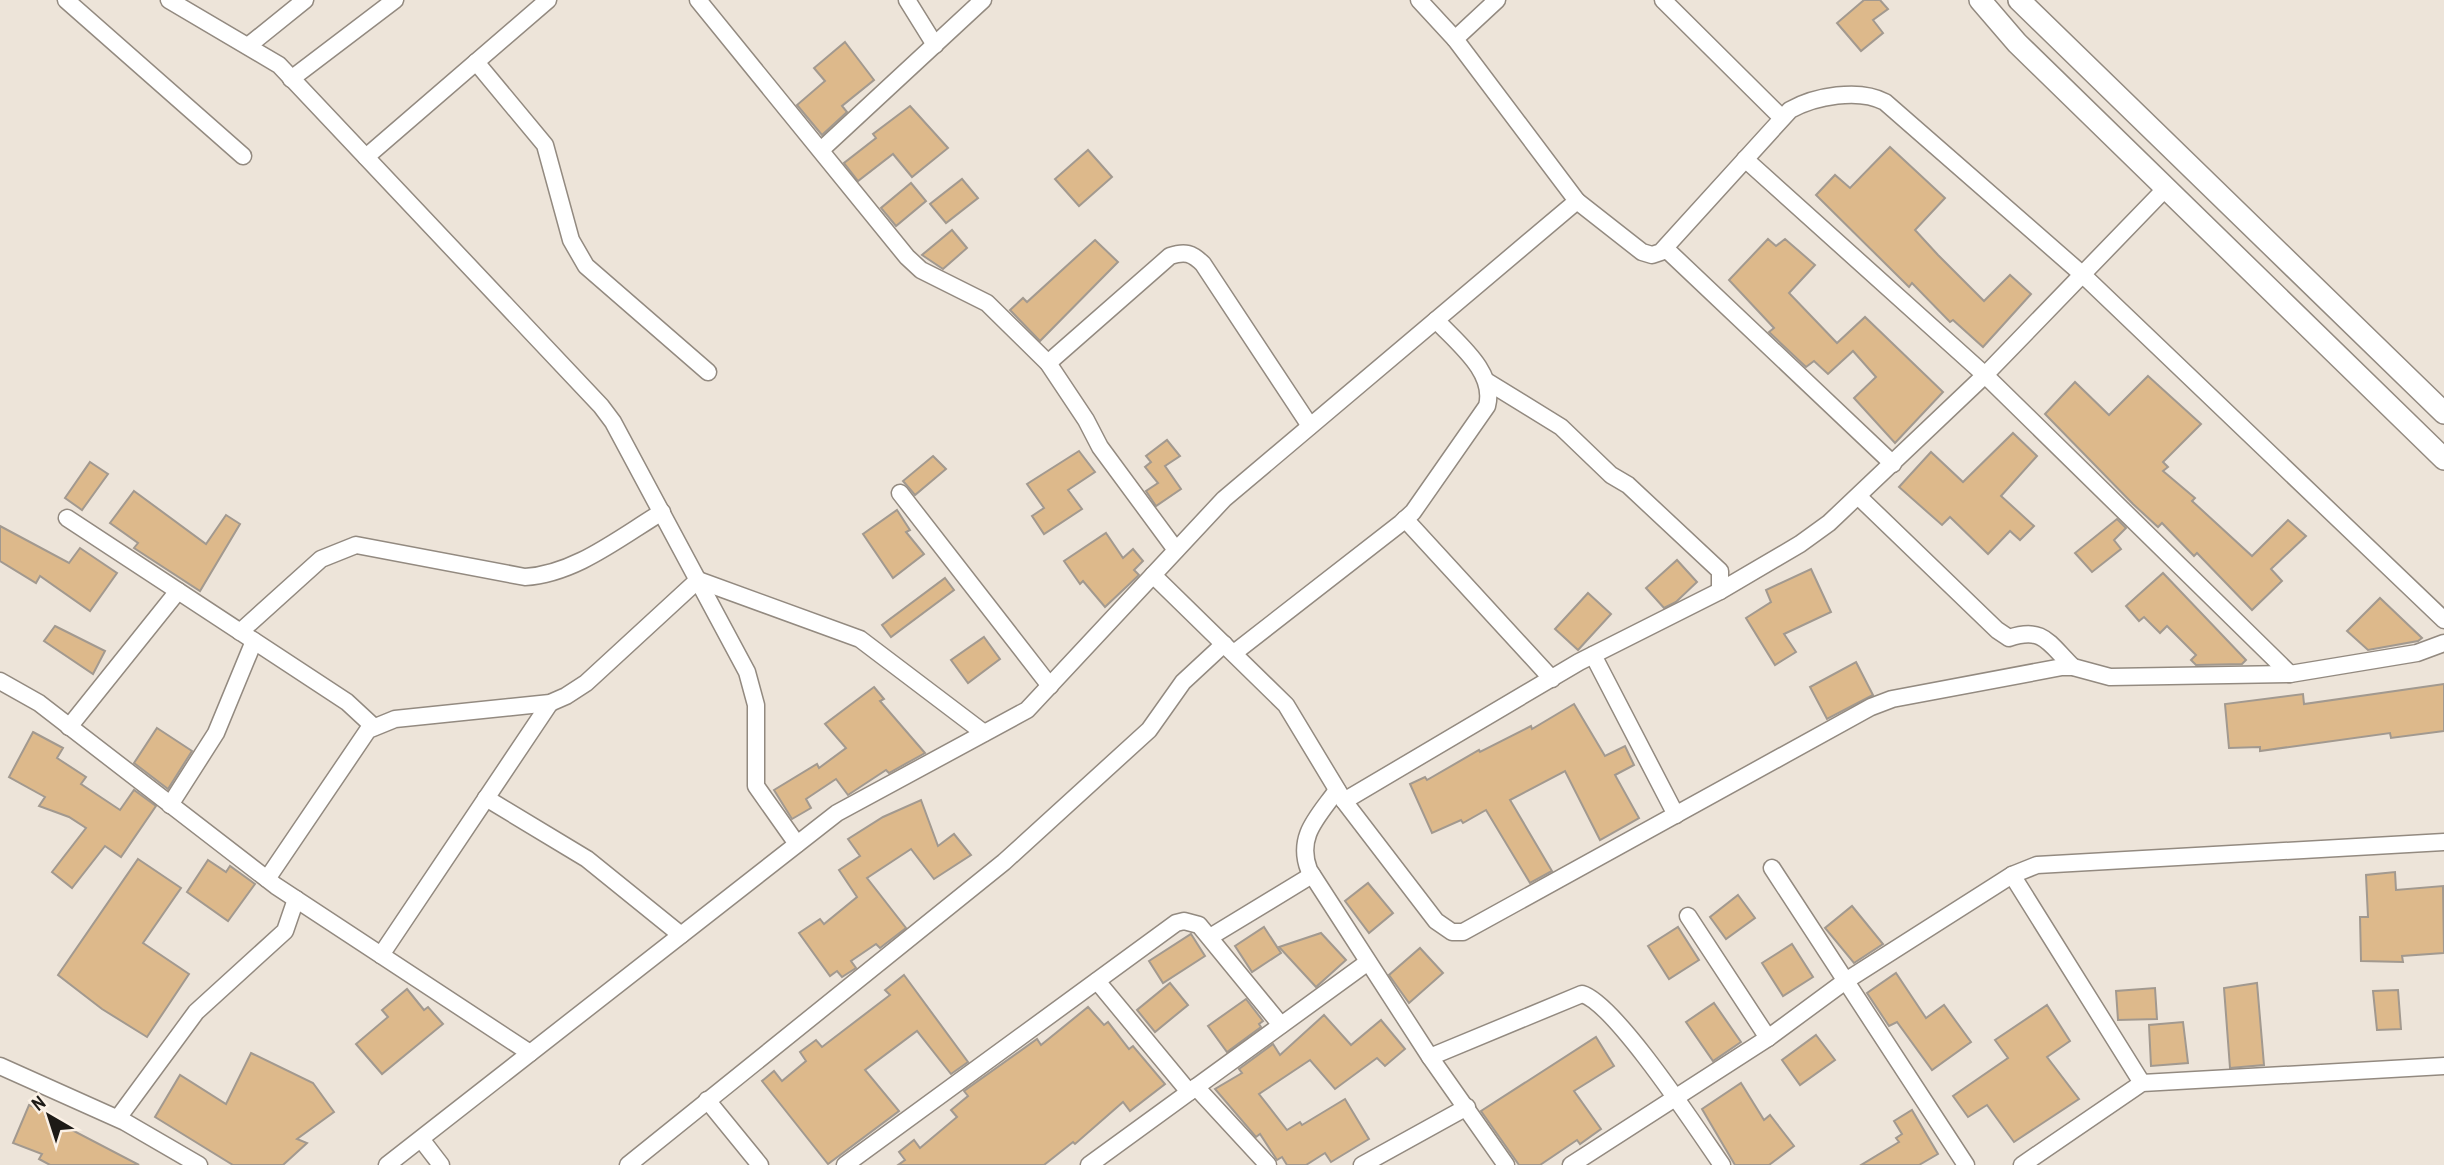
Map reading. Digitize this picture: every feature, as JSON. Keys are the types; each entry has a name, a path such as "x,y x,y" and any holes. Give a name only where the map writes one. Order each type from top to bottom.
{"main road":[{"path":"1980,0 2013,38 2444,459"},
{"path":"2019,0 2038,9 2172,148 2444,413"},
{"path":"2013,38 2038,9"},
{"path":"2147,170 2172,148"}],"street":[{"path":"66,0 243,156"},
{"path":"169,0 279,65 601,405 662,512 753,688 756,786 797,844"},
{"path":"248,46 305,0"},
{"path":"291,79 395,0"},
{"path":"366,157 548,0"},
{"path":"698,0 921,270 987,303 1048,363 1087,420 1100,447 1177,550"},
{"path":"907,0 934,45"},
{"path":"821,150 983,0"},
{"path":"1419,0 1455,39 1577,201 1642,252 1652,255 1666,249 1782,118 1802,103 1847,96 1873,96 1885,102 2083,275 2444,620"},
{"path":"1455,39 1497,0"},
{"path":"1663,0 1782,118"},
{"path":"476,62 545,145 571,240 586,266 708,372"},
{"path":"1745,159 1984,374 2290,674"},
{"path":"1506,1165 1430,1057 1312,875 1304,857 1306,835 1341,796 1592,655 1720,591 1800,544 1859,497 1894,464 2166,188"},
{"path":"387,1165 837,813 1027,710 1224,499 1577,201"},
{"path":"1666,249 1894,464"},
{"path":"1048,363 1170,256 1182,252 1193,255 1203,264 1310,426"},
{"path":"1436,320 1488,382 1562,427 1611,475 1628,485 1720,570 1720,591"},
{"path":"628,1165 1004,862 1149,730 1183,682 1405,519 1487,406 1490,394 1488,382"},
{"path":"900,493 1050,686"},
{"path":"1859,497 1997,630 2009,638 2026,632 2038,634 2073,667"},
{"path":"240,632 321,559 356,545 525,577 546,576 566,569 662,512"},
{"path":"67,518 347,702 374,727"},
{"path":"1405,519 1552,678"},
{"path":"1153,575 1295,716 1341,796 1436,921 1452,932 1463,932 1892,699 2073,667 2110,677 2290,674 2417,653 2444,643"},
{"path":"267,879 359,740 374,727 396,719 550,703 566,696 586,683 698,580"},
{"path":"698,580 860,639 984,733"},
{"path":"69,727 178,591"},
{"path":"170,805 216,733 254,641"},
{"path":"1592,655 1676,815"},
{"path":"0,681 39,704 267,879 530,1053"},
{"path":"381,955 550,703"},
{"path":"486,798 587,859 681,935"},
{"path":"1571,1165 1674,1096 1768,1038 1844,982 2011,875 2037,865 2444,842"},
{"path":"1772,868 1966,1165"},
{"path":"1210,937 1312,875"},
{"path":"2011,875 2142,1083"},
{"path":"118,1118 196,1012 285,931 296,899"},
{"path":"1688,916 1768,1038"},
{"path":"845,1165 1176,923 1193,922 1210,937 1281,1025"},
{"path":"1088,1165 1368,962"},
{"path":"1097,981 1192,1090 1268,1165"},
{"path":"1430,1057 1582,994 1598,1002 1674,1096 1722,1165"},
{"path":"0,1066 118,1118 199,1165"},
{"path":"2022,1165 2142,1083 2444,1066"},
{"path":"707,1100 760,1165"},
{"path":"1362,1165 1467,1107"},
{"path":"421,1139 441,1165"}],"building":[{"path":"1864,0 1880,0 1888,9 1873,20 1883,33 1861,51 1837,23"},
{"path":"845,42 874,80 842,106 847,112 822,135 797,105 825,81 814,68"},
{"path":"910,106 948,148 912,177 893,154 858,181 844,163 876,138 873,134"},
{"path":"1890,147 1945,198 1915,230 1938,255 1984,301 2010,275 2031,294 1983,347 1953,320 1950,322 1912,283 1909,287 1816,195 1835,175 1850,188"},
{"path":"1088,150 1112,177 1079,206 1055,179"},
{"path":"962,179 978,198 946,223 930,204"},
{"path":"911,183 926,201 896,226 881,208"},
{"path":"952,230 967,248 943,269 922,255"},
{"path":"1768,239 1776,246 1785,239 1815,265 1789,293 1837,343 1865,317 1943,392 1895,443 1854,398 1876,377 1853,351 1828,374 1814,361 1806,367 1769,332 1774,328 1729,280"},
{"path":"1095,240 1118,262 1040,341 1010,310 1023,298 1027,302"},
{"path":"2148,376 2201,424 2163,462 2168,467 2163,471 2195,498 2192,501 2252,556 2288,520 2306,536 2271,569 2282,581 2252,610 2197,553 2194,556 2162,523 2158,527 2133,504 2045,414 2075,382 2109,415"},
{"path":"2013,433 2037,456 2001,496 2034,526 2020,540 2010,531 1988,554 1950,517 1942,525 1899,487 1931,452 1963,482"},
{"path":"1167,440 1180,456 1165,466 1181,489 1156,506 1146,491 1158,483 1145,467 1151,462 1146,456"},
{"path":"1079,451 1095,472 1068,490 1082,509 1044,534 1032,516 1044,508 1027,484"},
{"path":"933,456 946,469 915,495 903,481"},
{"path":"90,462 108,474 82,510 65,498"},
{"path":"134,491 206,544 226,515 240,524 200,591 134,548 138,543 110,523"},
{"path":"897,510 910,530 906,532 924,554 893,578 863,534"},
{"path":"2117,519 2126,528 2114,540 2121,549 2092,572 2075,553"},
{"path":"0,526 69,563 80,548 117,573 90,611 40,576 36,583 0,561"},
{"path":"1106,533 1123,558 1133,549 1143,561 1134,570 1139,575 1105,607 1083,581 1080,584 1064,561"},
{"path":"1677,560 1697,582 1676,602 1664,608 1646,588"},
{"path":"1811,569 1831,612 1784,634 1796,652 1775,665 1746,618 1771,602 1766,590"},
{"path":"2163,573 2246,660 2242,664 2196,665 2191,660 2196,655 2167,626 2160,633 2144,617 2139,621 2126,606"},
{"path":"945,578 954,590 891,637 882,625"},
{"path":"1588,593 1611,614 1578,650 1555,629"},
{"path":"2380,598 2422,638 2368,650 2347,631"},
{"path":"55,626 105,651 93,674 44,641"},
{"path":"984,637 1000,659 968,683 951,660"},
{"path":"1856,662 1873,695 1827,719 1810,687"},
{"path":"2444,684 2444,731 2391,738 2390,733 2260,751 2260,747 2229,748 2225,704 2303,694 2304,704"},
{"path":"874,687 884,699 880,701 925,753 889,773 886,770 848,795 836,779 806,799 811,808 792,819 774,790 817,764 819,768 846,748 825,724"},
{"path":"1574,704 1605,756 1625,746 1634,765 1615,775 1639,818 1600,840 1565,771 1510,800 1552,871 1530,883 1486,810 1463,823 1461,820 1432,833 1410,784 1425,777 1427,780 1479,750 1480,752 1531,726 1532,729"},
{"path":"157,728 192,751 168,789 134,763"},
{"path":"33,732 63,748 57,758 86,777 81,784 120,810 134,790 156,806 121,857 105,846 72,888 52,872 86,828 69,817 39,806 45,797 9,777"},
{"path":"921,800 938,846 954,834 971,855 934,879 911,849 867,878 906,928 880,948 876,944 851,961 856,968 842,977 837,971 830,976 799,933 820,919 824,924 857,897 839,870 860,856 848,839 883,817"},
{"path":"138,859 181,888 143,943 189,974 147,1037 102,1009 58,975"},
{"path":"208,860 226,872 230,866 255,884 228,921 187,892"},
{"path":"2395,872 2396,890 2443,886 2444,953 2402,956 2403,962 2361,961 2360,917 2368,917 2366,875"},
{"path":"1368,883 1393,913 1369,933 1345,901"},
{"path":"1738,895 1755,918 1726,939 1710,917"},
{"path":"1852,906 1883,944 1854,963 1825,928"},
{"path":"1264,927 1281,953 1252,972 1235,946"},
{"path":"1678,927 1699,960 1669,979 1648,946"},
{"path":"1321,933 1346,960 1316,987 1279,947"},
{"path":"1191,934 1205,956 1163,983 1149,961"},
{"path":"1792,944 1813,977 1783,996 1762,963"},
{"path":"1420,948 1443,973 1409,1003 1389,975"},
{"path":"1896,973 1926,1018 1944,1005 1971,1042 1932,1070 1897,1022 1889,1026 1867,993"},
{"path":"904,975 968,1062 951,1074 917,1031 865,1070 899,1111 828,1164 762,1081 774,1071 782,1081 806,1061 800,1052 816,1040 822,1047 890,995 885,990"},
{"path":"1170,983 1188,1005 1155,1032 1137,1010"},
{"path":"2257,983 2264,1065 2230,1068 2224,988"},
{"path":"2155,988 2157,1019 2118,1020 2116,991"},
{"path":"407,989 424,1010 428,1007 443,1024 382,1074 356,1044 388,1017 382,1010"},
{"path":"2398,990 2401,1029 2377,1030 2373,991"},
{"path":"1246,999 1263,1021 1259,1024 1261,1027 1227,1052 1208,1026"},
{"path":"1714,1003 1741,1042 1713,1061 1686,1022"},
{"path":"2047,1005 2070,1041 2047,1057 2079,1099 2014,1142 1987,1105 1968,1117 1953,1096 2008,1058 1995,1040"},
{"path":"1088,1007 1104,1025 1108,1022 1129,1049 1133,1046 1165,1084 1130,1111 1123,1102 1075,1144 1073,1142 1044,1165 898,1165 905,1160 899,1152 914,1140 920,1148 957,1117 951,1110 968,1096 964,1091 1037,1039 1041,1045"},
{"path":"1324,1015 1351,1045 1381,1020 1405,1049 1385,1066 1377,1058 1335,1089 1310,1060 1259,1094 1287,1130 1300,1122 1302,1125 1345,1099 1369,1139 1331,1162 1325,1153 1306,1165 1287,1165 1282,1157 1277,1160 1260,1134 1256,1137 1215,1089 1242,1073 1239,1069 1273,1044 1280,1055"},
{"path":"2183,1022 2188,1063 2151,1066 2149,1025"},
{"path":"1816,1035 1835,1060 1800,1085 1782,1060"},
{"path":"1596,1037 1614,1066 1574,1091 1601,1129 1580,1144 1577,1140 1540,1165 1519,1165 1481,1111"},
{"path":"251,1053 313,1083 334,1112 297,1139 307,1143 283,1165 233,1165 155,1117 180,1075 226,1104"},
{"path":"1741,1083 1764,1120 1770,1115 1794,1146 1769,1165 1735,1165 1702,1109"},
{"path":"29,1105 139,1165 50,1165 39,1159 42,1154 13,1143"},
{"path":"1912,1110 1938,1154 1919,1165 1861,1165 1899,1142 1896,1138 1902,1134 1894,1121"}]}
